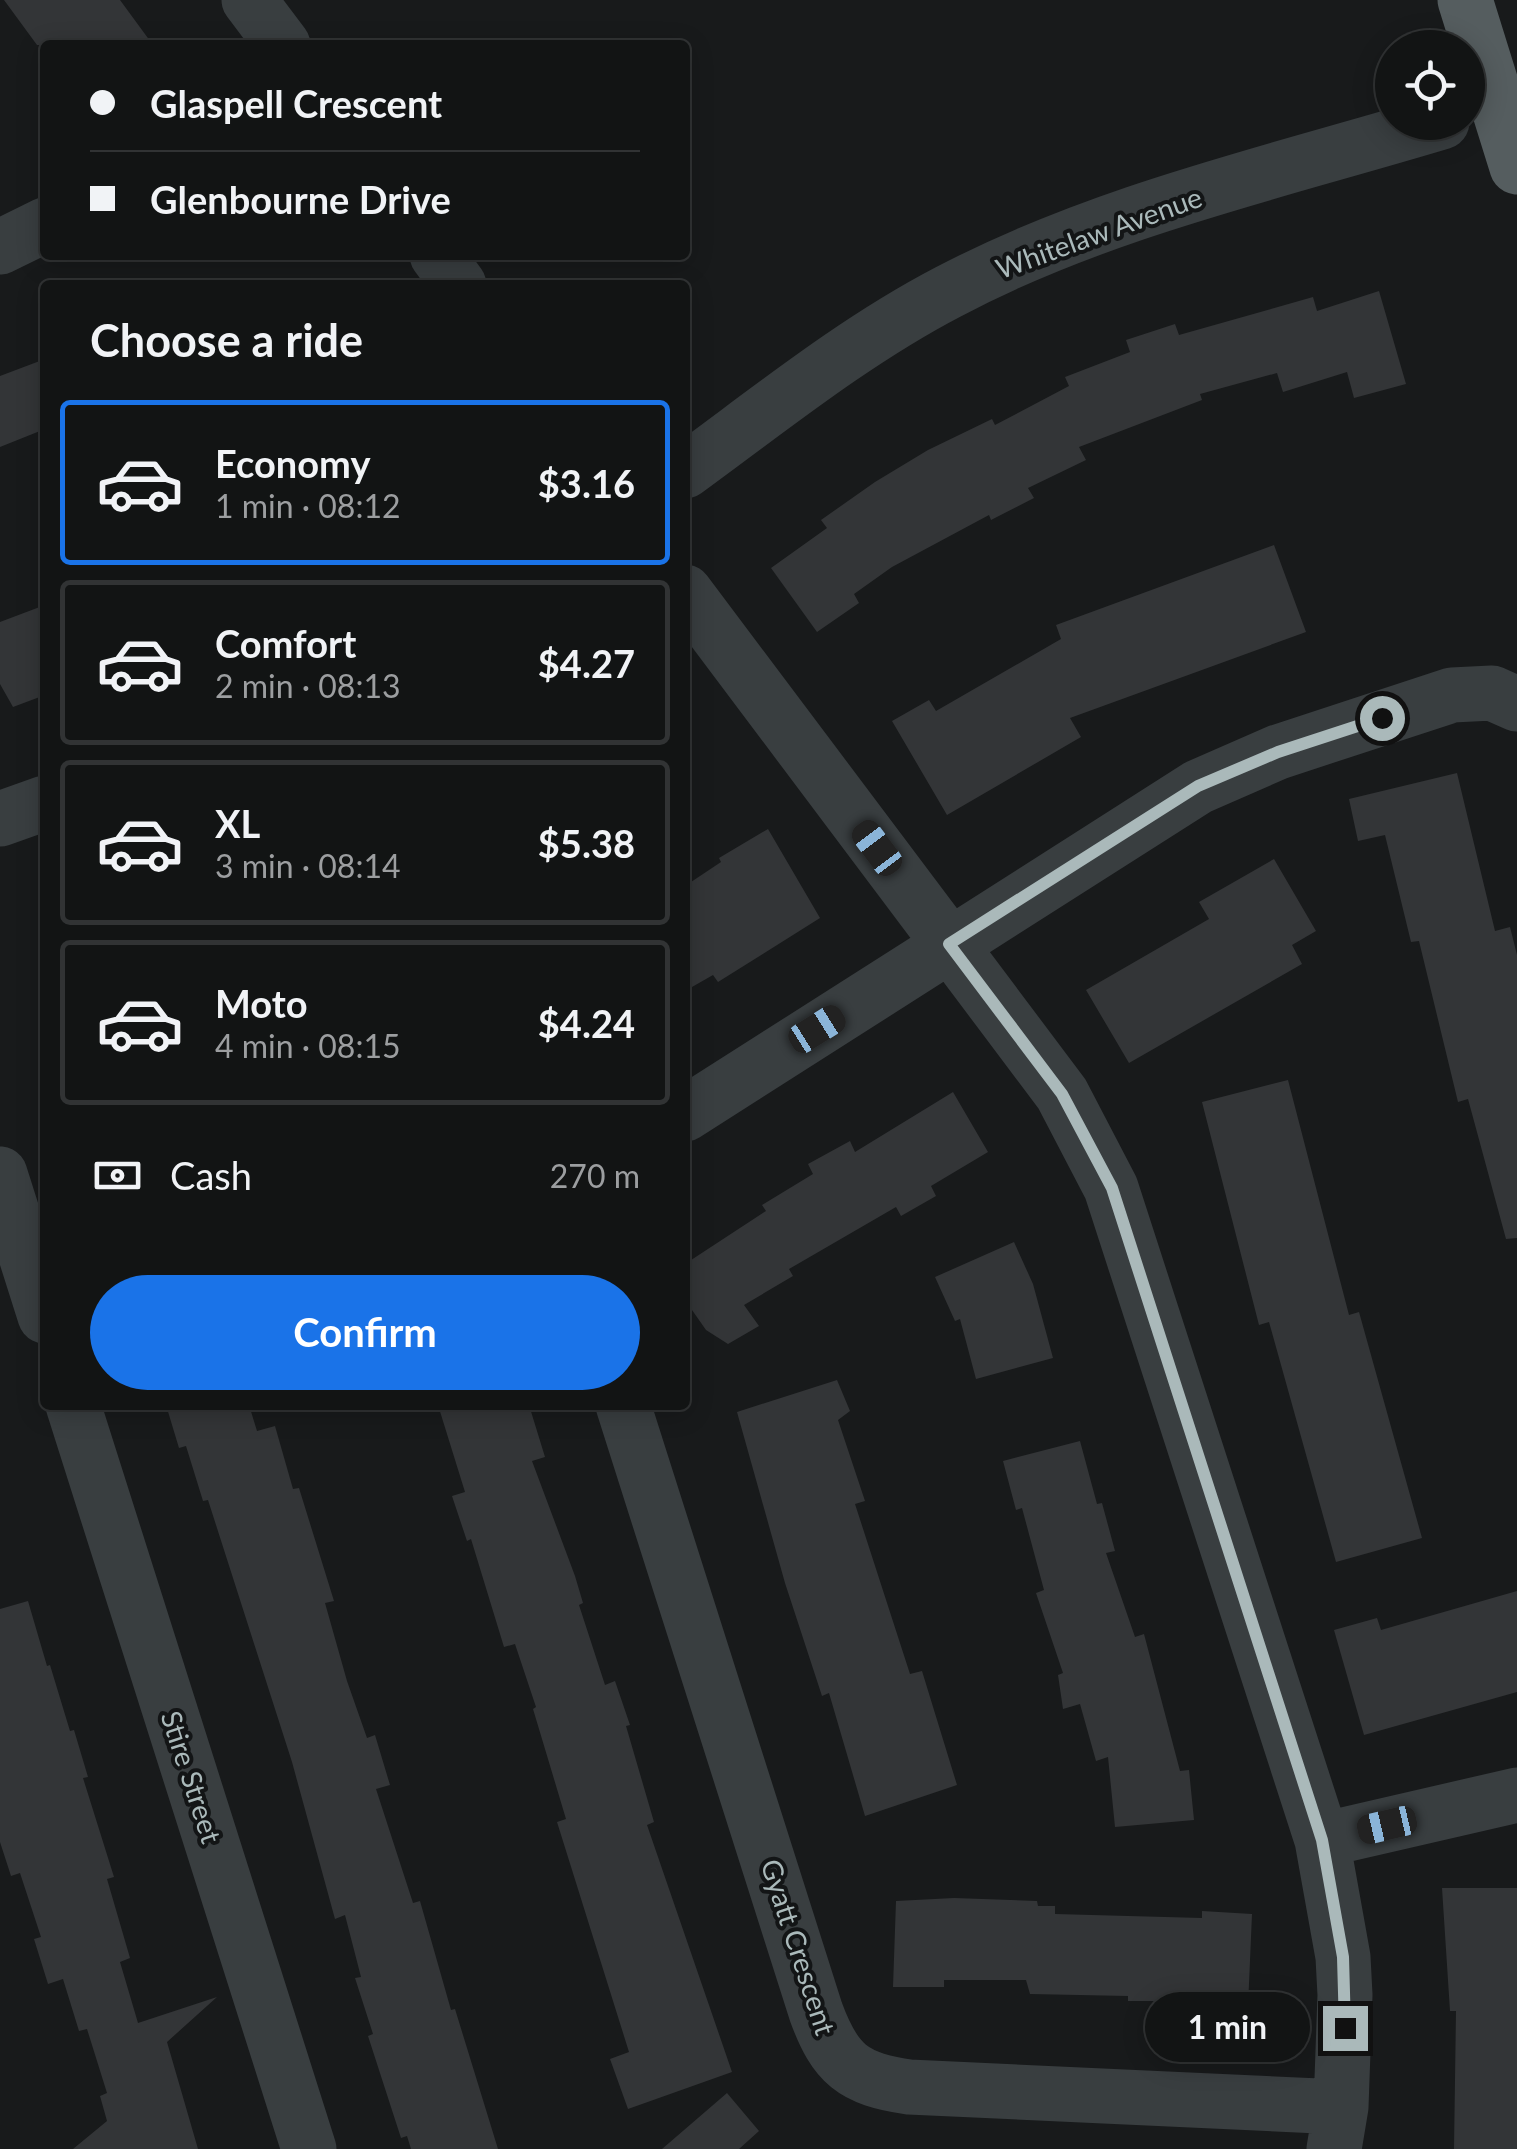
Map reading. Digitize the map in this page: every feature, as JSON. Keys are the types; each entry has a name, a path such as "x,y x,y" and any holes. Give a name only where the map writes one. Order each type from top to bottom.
{"main road":[{"path":"1465,0 1470,30"},
{"path":"1485,113 1517,167"}],"street":[{"path":"249,0 279,40"},
{"name":"Whitelaw Avenue","path":"690,468 826,367 945,293 1003,265 1130,217 1383,140"},
{"path":"0,248 40,228"},
{"path":"690,599 1062,1094 1112,1188 1322,1840 1343,1957 1345,2028 1337,2128"},
{"path":"690,1111 1138,822 1237,768 1452,695 1492,693 1517,704"},
{"path":"0,819 40,805"},
{"path":"0,1174 40,1300"},
{"name":"Stire Street","path":"75,1410 308,2149"},
{"name":"Gyatt Crescent","path":"626,1410 816,2012 832,2050 842,2062 870,2079 909,2087 1337,2128"},
{"path":"1322,1840 1517,1795"}],"building":[{"path":"4,0 120,0 149,40 40,40 37,45"},
{"path":"1379,291 1406,384 1354,398 1347,372 1283,392 1277,373 1200,394 1202,400 1079,447 1086,460 1028,488 1034,498 991,520 989,515 892,567 854,594 859,603 817,632 771,568 827,528 821,520 875,482 928,450 992,419 995,425 1069,386 1065,377 1130,352 1126,340 1175,324 1179,335 1313,297 1317,311"},
{"path":"40,361 40,431 0,447 0,376"},
{"path":"1274,545 1306,632 1070,718 1081,737 947,815 892,721 929,700 936,711 1061,639 1056,625"},
{"path":"40,607 40,697 13,707 0,684 0,622"},
{"path":"1457,773 1495,931 1510,927 1517,955 1517,1238 1506,1239 1468,1099 1458,1102 1419,941 1411,942 1385,835 1358,841 1349,799"},
{"path":"768,829 820,918 718,982 713,975 690,988 690,883 721,862 719,858"},
{"path":"1274,859 1316,931 1292,945 1302,964 1129,1063 1086,990 1209,919 1199,902"},
{"path":"1288,1080 1349,1315 1359,1312 1422,1538 1336,1562 1269,1322 1259,1325 1202,1102"},
{"path":"953,1092 988,1152 931,1186 936,1196 901,1216 896,1207 789,1269 793,1276 744,1305 759,1326 728,1344 706,1330 690,1307 690,1261 766,1211 762,1205 813,1174 808,1164 850,1141 855,1152"},
{"path":"1014,1242 1033,1284 1053,1358 976,1379 960,1319 955,1321 935,1277"},
{"path":"837,1380 850,1411 838,1420 865,1501 855,1504 910,1674 922,1671 957,1785 865,1816 829,1693 822,1696 785,1583 737,1412"},
{"path":"168,1410 251,1410 257,1431 275,1426 293,1489 299,1488 334,1601 325,1603 347,1681 367,1738 375,1735 390,1785 376,1789 413,1903 420,1901 451,2010 455,2009 498,2149 411,2149 407,2136 401,2138 368,2036 373,2034 355,1978 361,1977 345,1915 335,1919 292,1762 208,1500 203,1501 186,1446 179,1448"},
{"path":"440,1410 531,1410 545,1457 532,1461 575,1576 583,1603 579,1605 605,1685 615,1681 630,1725 626,1726 654,1822 647,1825 732,2072 628,2109 610,2059 629,2052 557,1822 566,1819 533,1709 536,1707 515,1644 504,1647 471,1539 467,1541 452,1496 465,1492"},
{"path":"1080,1441 1115,1551 1106,1553 1135,1637 1144,1634 1180,1771 1189,1770 1194,1820 1115,1827 1108,1757 1096,1761 1080,1704 1063,1709 1058,1675 1063,1673 1036,1593 1044,1590 1022,1508 1016,1510 1003,1461"},
{"path":"1517,1591 1517,1692 1364,1735 1334,1630 1377,1618 1381,1630"},
{"path":"28,1601 88,1777 83,1778 114,1877 107,1879 130,1958 120,1962 138,2023 217,1997 167,2042 198,2149 73,2149 107,2121 100,2096 107,2093 87,2029 79,2031 63,1979 48,1984 34,1939 41,1937 20,1873 11,1876 0,1842 0,1609"},
{"path":"1442,1888 1517,1888 1517,2149 1454,2149 1456,2011 1450,2011"},
{"path":"896,1901 1037,1901 1038,1906 1055,1906 1055,1914 1202,1918 1202,1911 1252,1914 1248,2007 1198,2005 1198,2001 1128,2001 1128,1996 1030,1994 1026,1980 944,1980 944,1987 893,1987"},
{"path":"727,2093 759,2131 739,2149 662,2149"}],"route":[{"path":"1345,2028 1343,1957 1322,1840 1112,1188 1062,1094 949,944 1198,786 1278,752 1382,718"}]}
